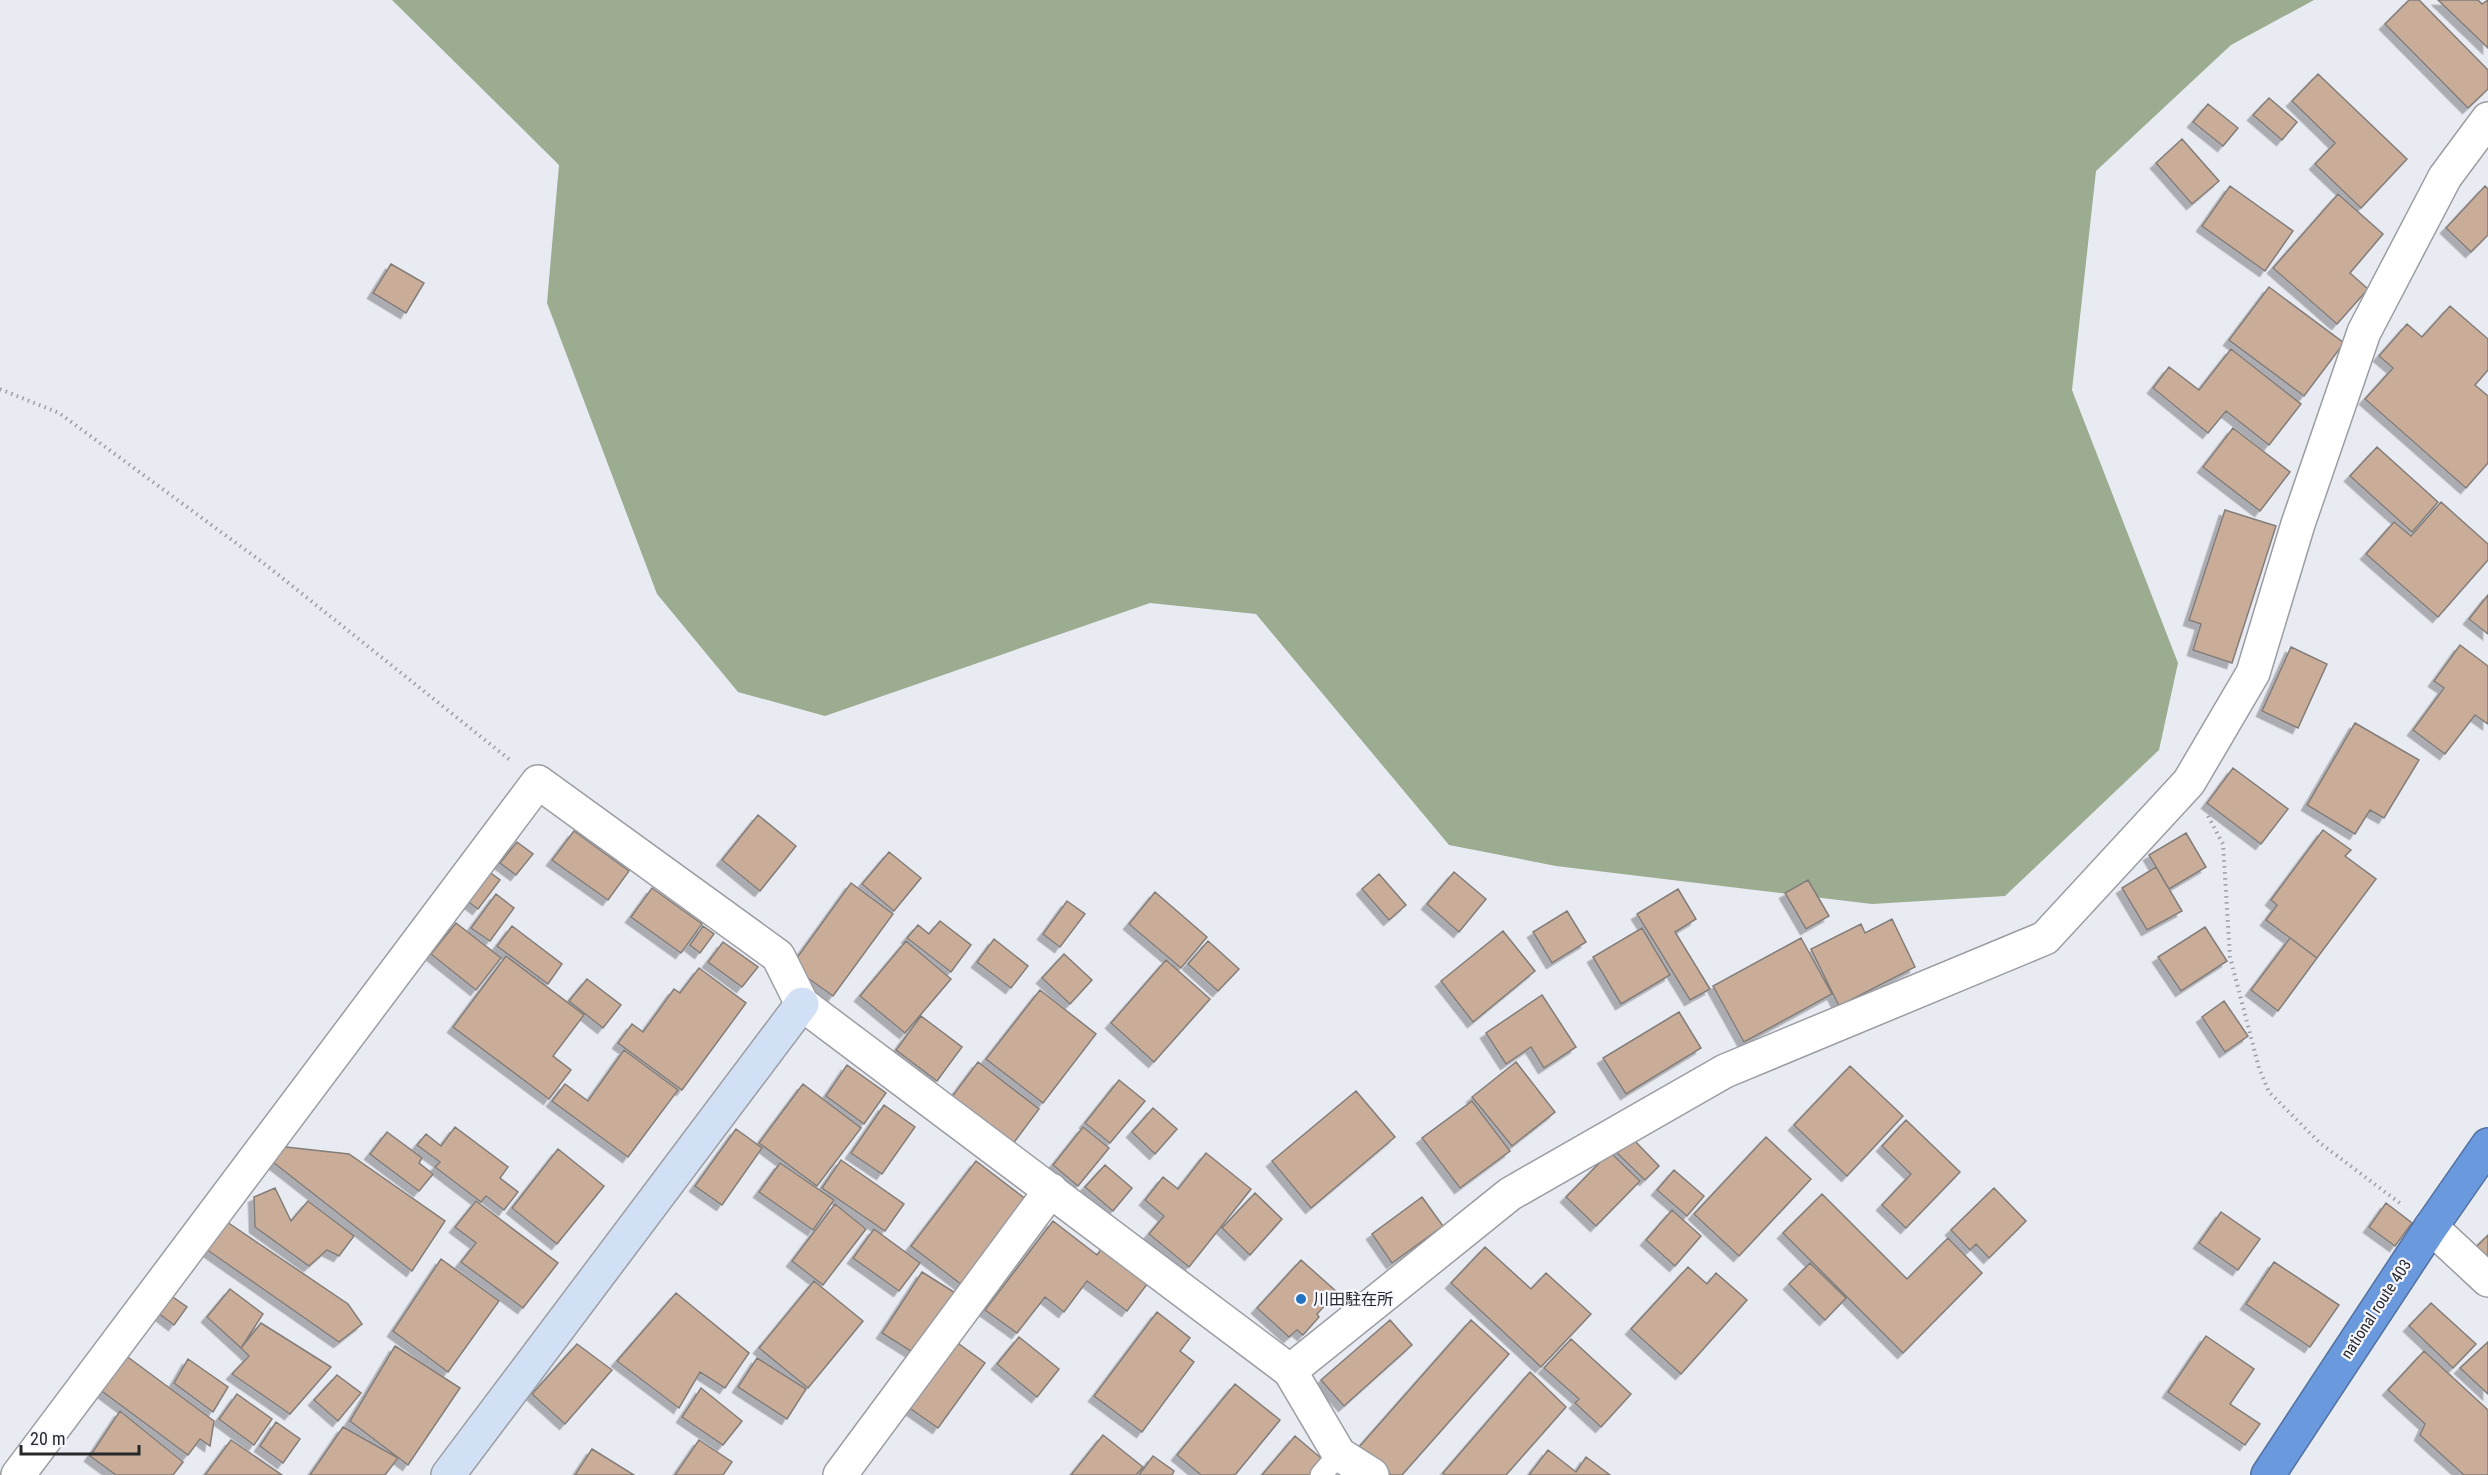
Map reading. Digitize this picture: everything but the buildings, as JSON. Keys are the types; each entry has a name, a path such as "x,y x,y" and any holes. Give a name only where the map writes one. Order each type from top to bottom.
{"highway":[{"name":"national route 403","path":"2268,1475 2431,1227 2488,1145"}],"street":[{"path":"1290,1371 1510,1194 1725,1071 2045,938 2189,782 2253,673 2298,524 2364,332 2445,177 2488,119"},
{"path":"18,1475 538,782 778,956 802,1004 1290,1371 1330,1465 1372,1475"},
{"path":"448,1475 802,1004"},
{"path":"840,1475 1051,1190"},
{"path":"2431,1227 2488,1280"}],"path":[{"path":"0,389 59,413 266,565 538,782"},
{"path":"2189,782 2223,844 2230,957 2259,1068 2269,1092 2320,1143 2431,1227"}],"green space":[{"path":"392,0 2314,0 2231,45 2096,171 2072,390 2178,663 2159,750 2005,896 1872,904 1556,866 1449,845 1256,614 1150,603 825,716 738,692 657,594 547,303 559,165"}],"place":[{"name":"川田駐在所","path":"1301,1299"}]}
